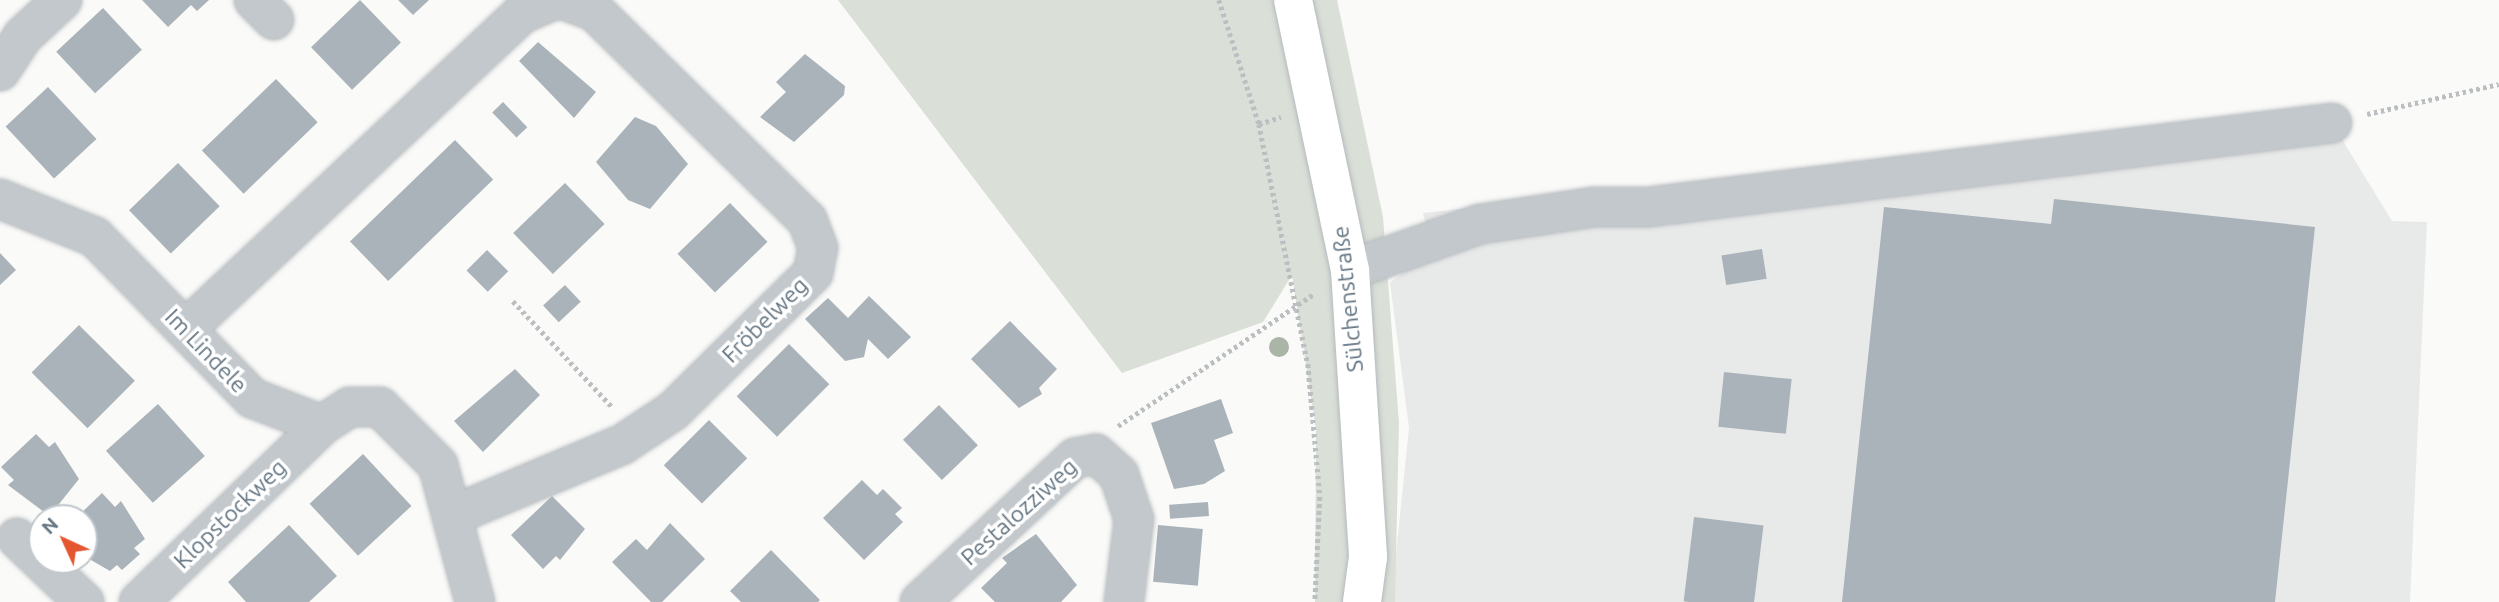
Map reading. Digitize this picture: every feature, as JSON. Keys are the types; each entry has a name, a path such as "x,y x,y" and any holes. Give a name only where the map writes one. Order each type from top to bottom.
{"main road":[{"name":"Sülchenstraße","path":"1293,0 1350,270 1368,557 1362,602"}],"street":[{"path":"0,71 23,36 62,0"},
{"path":"186,330 521,14 554,0"},
{"name":"Fröbelweg","path":"456,514 637,434 673,411 813,273 818,248 807,220 593,12 563,0"},
{"path":"1350,270 1480,224 1594,207 1648,207 2332,123"},
{"name":"Im Lindele","path":"0,199 95,237 252,398 322,425"},
{"path":"322,425 350,407 380,407 438,466 456,514 475,602"},
{"name":"Klopstockweg","path":"139,602 322,425"},
{"name":"Pestalozziweg","path":"920,602 1075,458 1096,454 1119,475 1135,519 1124,602"},
{"path":"17,537 84,602"}],"path":[{"path":"1219,0 1259,124 1298,306 1316,429 1315,602"},
{"path":"2332,123 2499,84"},
{"path":"1075,458 1350,270"},
{"path":"513,301 637,434"}],"shaded area":[{"path":"838,0 1337,0 1383,217 1399,423 1395,602 1315,602 1316,429 1292,275 1263,322 1122,373"},
{"path":"2332,123 2392,221 2427,222 2410,602 1391,602 1409,428 1390,283 1432,249 1423,213 1856,165"}],"building":[{"path":"142,0 209,0 197,11 191,5 168,27"},
{"path":"360,0 401,42 352,90 311,47"},
{"path":"398,0 429,0 413,15"},
{"path":"103,8 142,50 95,93 56,52"},
{"path":"538,42 596,92 574,118 519,61"},
{"path":"805,54 845,86 844,95 794,142 760,117 786,92 776,82"},
{"path":"276,79 318,122 244,194 202,151"},
{"path":"48,87 96,139 54,178 6,127"},
{"path":"503,102 527,127 517,138 492,112"},
{"path":"635,117 656,126 688,164 650,209 628,200 596,162"},
{"path":"455,140 493,180 388,281 350,241"},
{"path":"178,163 220,206 171,253 129,210"},
{"path":"565,183 605,224 553,274 513,233"},
{"path":"2054,199 2315,227 2275,602 1842,602 1884,207 2051,224"},
{"path":"730,203 768,242 715,293 677,254"},
{"path":"1762,249 1767,279 1726,285 1722,255"},
{"path":"487,250 508,271 488,292 466,271"},
{"path":"0,253 16,270 0,285"},
{"path":"565,285 581,302 559,322 543,305"},
{"path":"869,296 911,337 888,359 868,339 864,357 845,361 805,319 828,298 848,318"},
{"path":"1010,321 1057,369 1039,388 1042,394 1019,408 971,359"},
{"path":"79,325 135,381 87,428 32,372"},
{"path":"789,344 829,384 777,437 737,396"},
{"path":"515,369 540,395 483,452 454,421"},
{"path":"1724,372 1792,379 1786,434 1718,427"},
{"path":"1221,399 1233,433 1214,440 1225,471 1204,484 1174,489 1151,423"},
{"path":"158,404 205,456 153,503 106,451"},
{"path":"939,405 978,445 942,480 903,440"},
{"path":"709,420 747,458 702,503 664,465"},
{"path":"36,434 49,447 55,442 79,479 59,504 33,504 8,485 14,480 1,467"},
{"path":"363,454 411,506 358,556 310,504"},
{"path":"862,480 877,495 883,489 902,508 895,514 903,522 864,560 823,518"},
{"path":"102,493 115,507 121,501 145,539 134,548 140,554 122,570 117,565 110,571 98,564 98,504 91,504"},
{"path":"552,496 585,529 560,560 556,556 543,569 511,535"},
{"path":"1208,502 1209,516 1170,519 1169,505"},
{"path":"1694,517 1763,526 1754,602 1684,601"},
{"path":"670,523 705,559 662,602 651,602 612,562 636,539 647,550"},
{"path":"289,525 337,576 309,602 246,602 228,582"},
{"path":"1158,525 1203,529 1198,586 1153,582"},
{"path":"1036,534 1077,585 1061,602 995,602 981,588 1007,563 1002,558"},
{"path":"771,550 820,600 818,602 741,602 730,591"}]}
